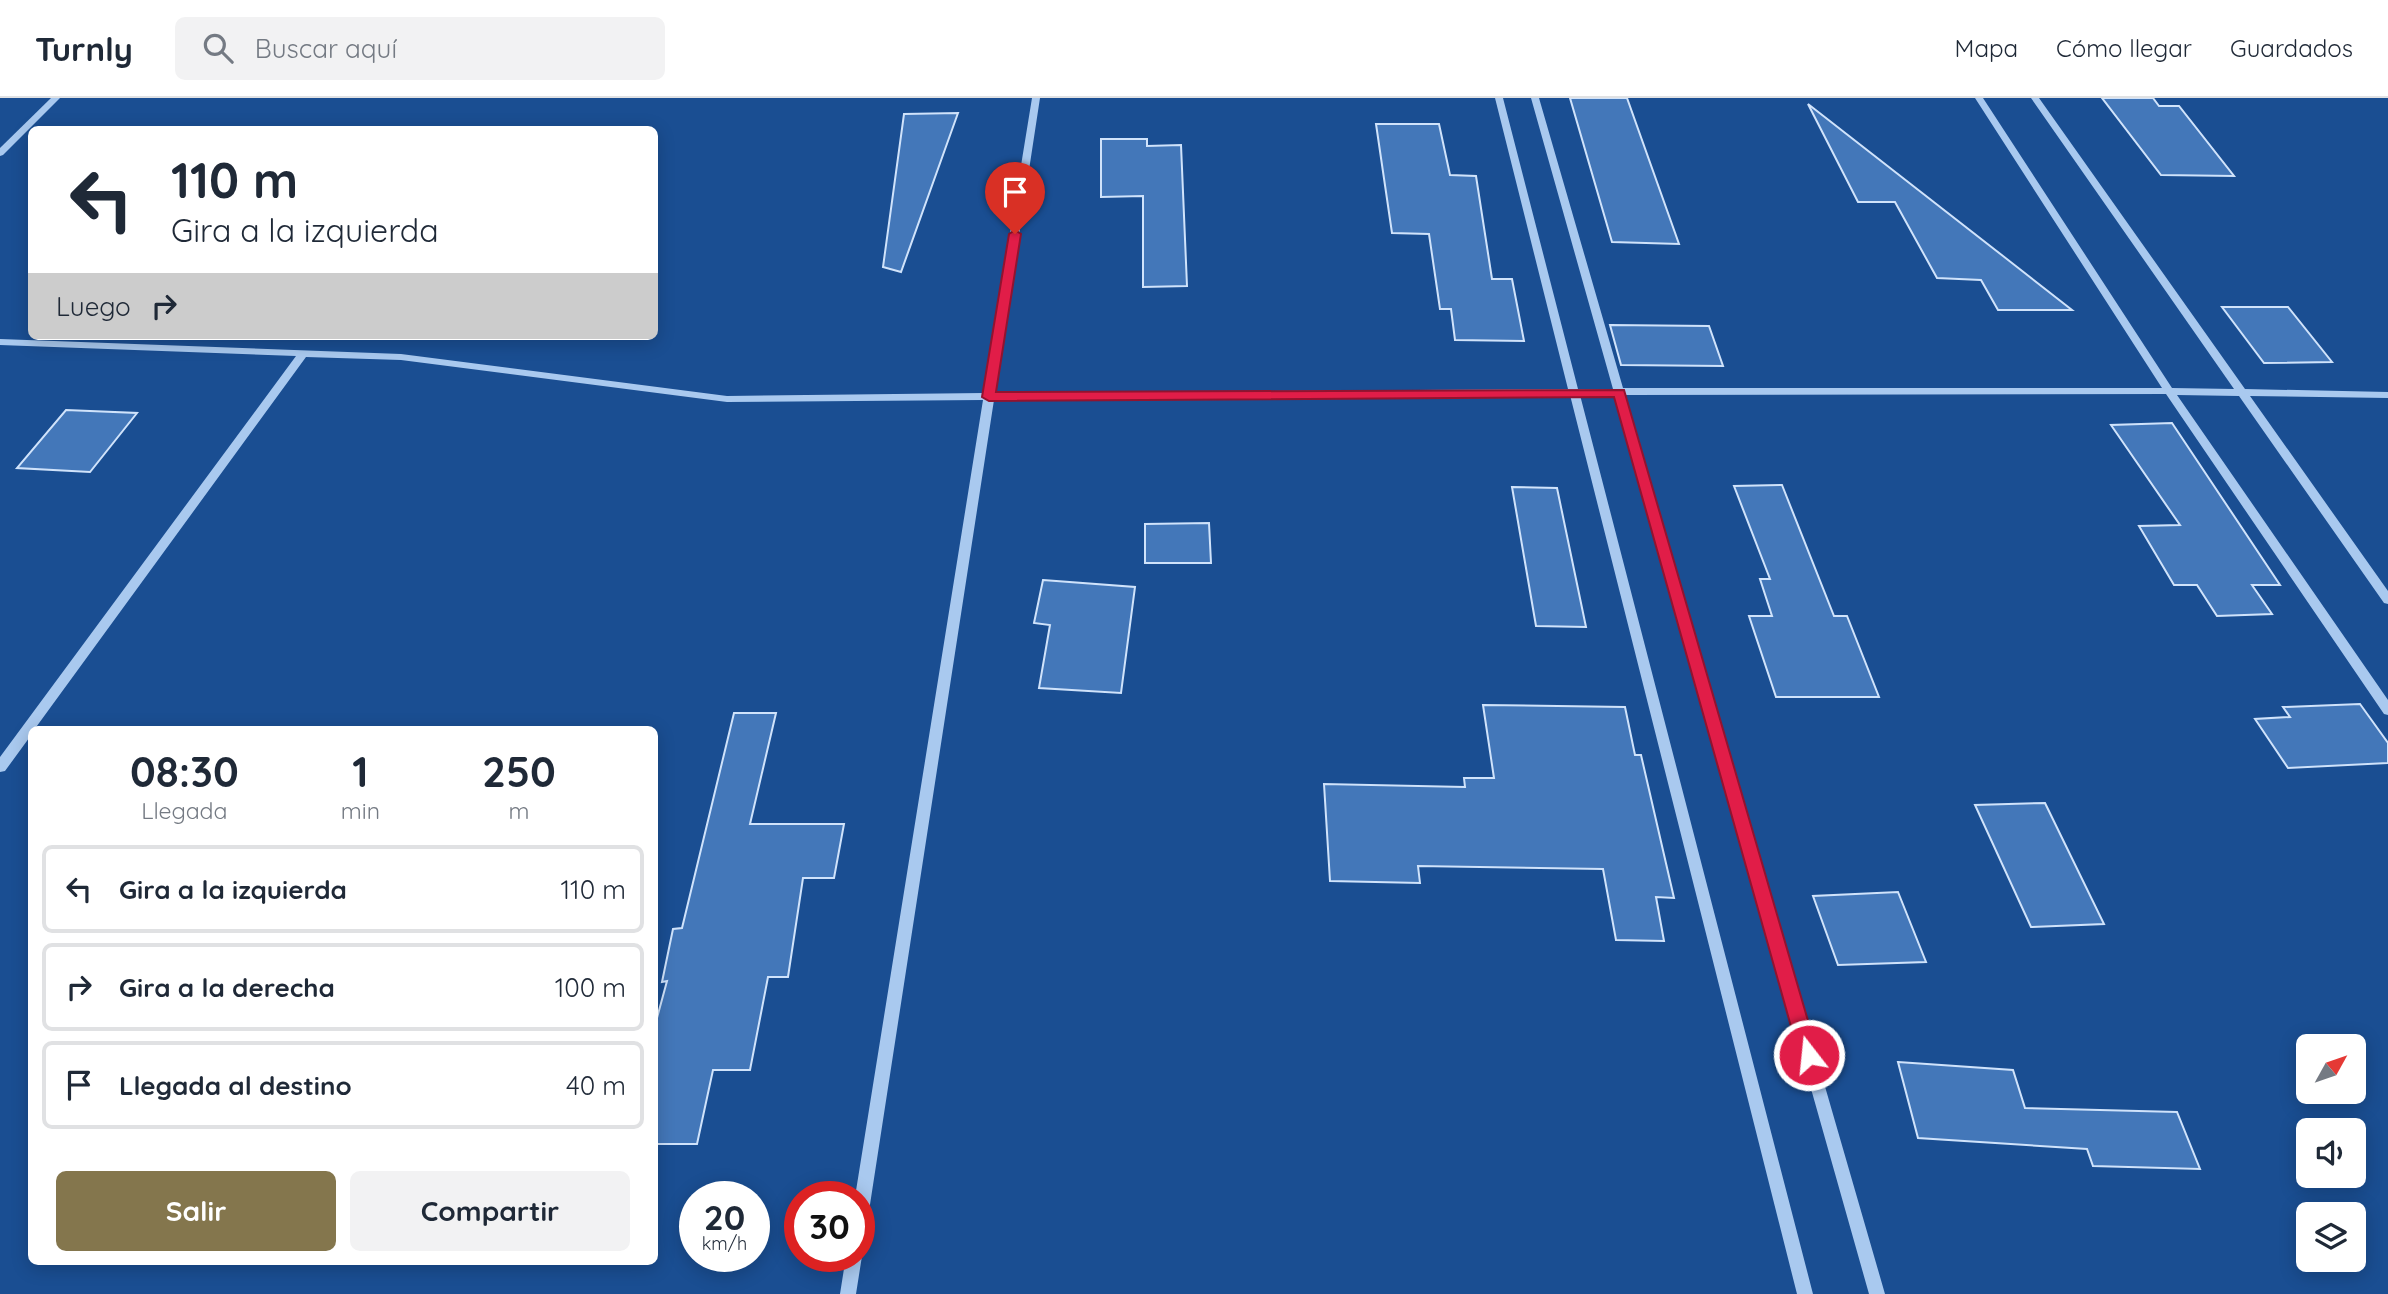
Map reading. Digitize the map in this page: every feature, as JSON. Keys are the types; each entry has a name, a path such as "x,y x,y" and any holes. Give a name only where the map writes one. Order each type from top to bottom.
{"street":[{"path":"0,153 56,98"},
{"path":"866,1181 1036,98"},
{"path":"1499,98 1805,1294"},
{"path":"1535,98 1877,1294"},
{"path":"1979,98 2169,391 2388,710"},
{"path":"2035,98 2388,600"},
{"path":"0,342 401,357 727,399 1574,392 2169,391 2388,395"},
{"path":"30,726 304,353"},
{"path":"0,767 28,729"},
{"path":"848,1294 851,1272"}],"building":[{"path":"1570,98 1627,98 1679,244 1612,242"},
{"path":"2102,98 2153,98 2159,106 2179,106 2234,176 2161,175"},
{"path":"1808,104 2072,310 1998,310 1981,280 1937,278 1895,202 1858,202"},
{"path":"958,113 901,272 883,267 904,114"},
{"path":"1376,124 1439,124 1450,175 1476,176 1492,279 1512,279 1524,341 1455,340 1451,309 1440,309 1429,234 1392,233"},
{"path":"1101,139 1147,139 1147,146 1181,145 1187,286 1143,287 1143,196 1101,197"},
{"path":"2222,307 2288,307 2332,362 2264,363"},
{"path":"1610,325 1709,326 1723,366 1621,365"},
{"path":"66,410 137,413 90,472 17,468"},
{"path":"2172,423 2280,585 2252,585 2272,614 2217,616 2197,585 2174,585 2139,526 2180,525 2111,425"},
{"path":"1782,485 1834,616 1847,616 1879,697 1776,697 1749,616 1772,616 1760,579 1770,579 1734,486"},
{"path":"1512,487 1557,488 1586,627 1536,626"},
{"path":"1209,523 1211,563 1145,563 1145,524"},
{"path":"1043,580 1135,587 1121,693 1039,688 1050,625 1034,623"},
{"path":"2360,704 2388,743 2388,763 2288,768 2255,719 2290,717 2283,707"},
{"path":"1483,705 1625,707 1635,755 1641,755 1674,898 1656,897 1664,941 1616,940 1603,869 1418,866 1420,883 1330,881 1324,784 1465,787 1464,778 1494,778"},
{"path":"734,713 776,713 750,824 844,824 834,878 803,878 788,977 768,977 750,1070 713,1070 697,1144 658,1144 658,1014 667,981 662,982 673,929 682,928"},
{"path":"2045,803 2104,924 2031,927 1975,805"},
{"path":"1898,892 1926,962 1838,965 1813,896"},
{"path":"1898,1062 2013,1070 2025,1108 2177,1112 2200,1169 2093,1166 2087,1149 1918,1138"}],"route":[{"path":"1015,234 989,397 1619,393 1809,1055"}]}
